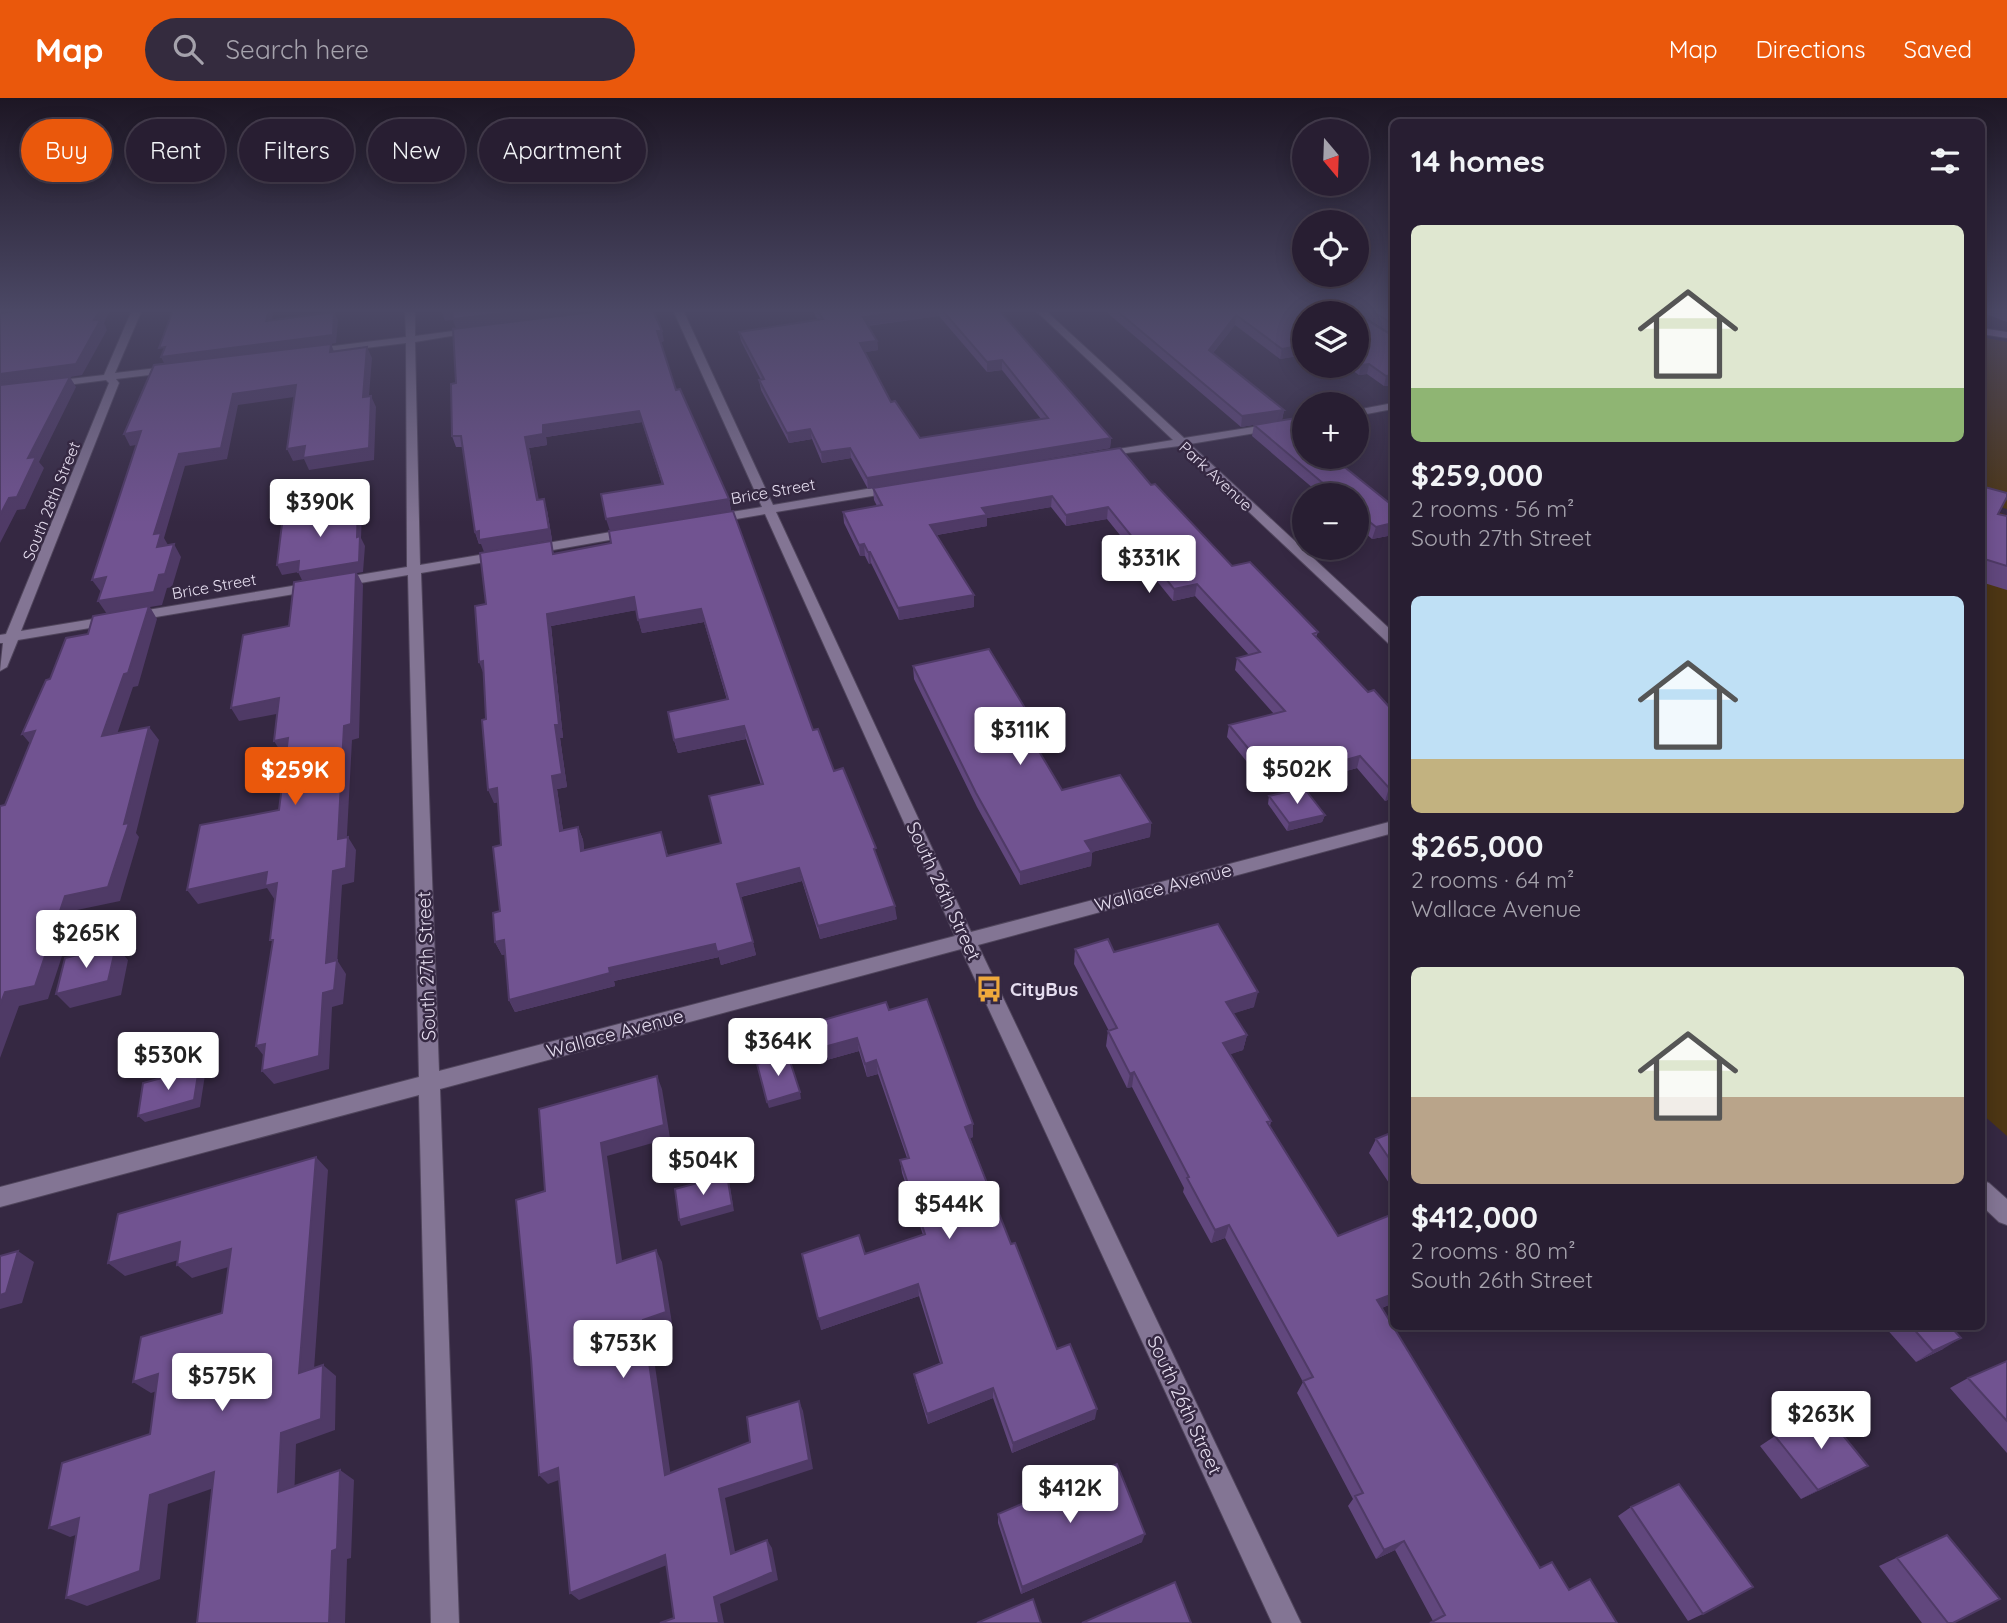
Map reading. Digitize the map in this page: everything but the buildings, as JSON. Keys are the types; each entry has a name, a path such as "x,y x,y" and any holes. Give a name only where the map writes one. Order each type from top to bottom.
{"street":[{"path":"40,386 77,381"},
{"name":"South 28th Street","path":"0,667 6,638 114,383 112,381"},
{"name":"South 27th Street","path":"412,381 414,569 445,1623"},
{"name":"South 26th Street","path":"711,381 966,940 1287,1623"},
{"name":"Park Avenue","path":"1115,381 1390,637"},
{"path":"1369,411 1390,407"},
{"path":"1087,457 1292,424"},
{"name":"Brice Street","path":"696,522 914,485"},
{"name":"Brice Street","path":"6,638 642,531"},
{"name":"Wallace Avenue","path":"0,1197 1390,828"},
{"path":"1985,1194 2007,1214"}],"shaded area":[{"path":"1985,381 2007,381 2007,509 1985,502"},
{"path":"1985,508 2007,515 2007,1136 1985,1117"}],"place":[{"name":"CityBus","path":"989,989"}]}
